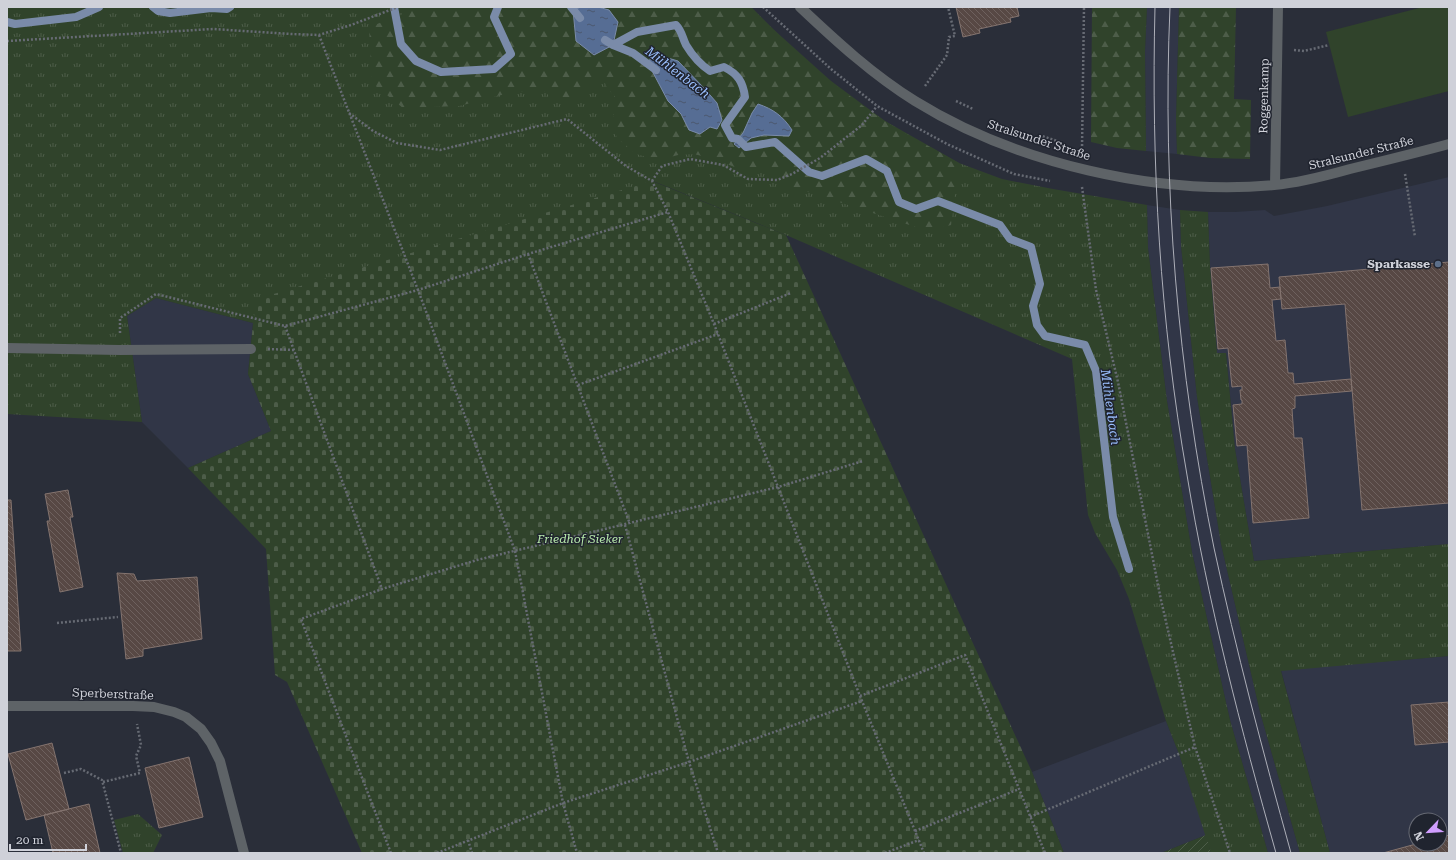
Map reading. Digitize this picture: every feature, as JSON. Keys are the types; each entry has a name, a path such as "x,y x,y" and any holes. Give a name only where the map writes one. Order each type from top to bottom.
{"street":[{"name":"Stralsunder Straße","path":"800,7 844,48 877,75 914,101 956,124 1000,144 1064,164 1119,177 1140,181 1209,187 1234,188 1275,185 1315,178 1449,144"},
{"name":"Roggenkamp","path":"1275,185 1278,7"},
{"path":"7,348 120,350 251,349"},
{"name":"Sperberstraße","path":"7,706 154,707 186,717 201,729 211,743 220,761 244,853"}],"path":[{"path":"7,41 214,29 319,35 398,7"},
{"path":"652,181 662,166 690,159 723,165 748,180 777,180 792,174 820,158 862,125 877,106 831,69 763,7"},
{"path":"914,101 947,55 948,37 955,36 948,7"},
{"path":"1075,147 1082,149 1084,7"},
{"path":"319,35 418,290 516,551 563,803 577,853"},
{"path":"1278,48 1304,51 1329,45"},
{"path":"920,80 930,88"},
{"path":"950,98 973,110"},
{"path":"349,112 373,131 396,143 440,150 567,119 626,166 652,181 668,212 714,324 860,696 924,853"},
{"path":"1033,134 1061,142"},
{"path":"1400,156 1407,181 1415,237"},
{"path":"1082,186 1096,290 1118,382 1161,600 1196,747 1230,853"},
{"path":"120,350 120,318 156,294 285,326 418,290 528,254 668,212"},
{"path":"528,254 630,524"},
{"path":"714,324 791,293"},
{"path":"285,326 382,589"},
{"path":"578,385 718,334"},
{"path":"251,349 294,350"},
{"path":"391,853 301,619 382,589 477,560 778,487 863,461"},
{"path":"625,525 689,762 718,853"},
{"path":"57,623 118,617"},
{"path":"860,696 965,655 1044,853"},
{"path":"437,853 563,803 689,762 862,701"},
{"path":"103,782 140,773 136,756 142,745 133,706"},
{"path":"1030,817 1196,747"},
{"path":"64,773 82,769 102,780 121,853"},
{"path":"915,831 1019,789"},
{"path":"468,840 472,853"},
{"path":"885,853 919,840"}],"shaded area":[{"path":"1147,7 1179,7 1176,120 1177,154 1146,151 1145,51"},
{"path":"1449,177 1449,544 1254,561 1235,449 1226,353 1217,353 1210,266 1208,212 1265,210 1274,216 1327,206"},
{"path":"1147,205 1180,210 1181,246 1197,397 1221,544 1260,712 1300,853 1268,853 1230,720 1192,552 1167,401 1148,248"},
{"path":"156,298 253,323 248,374 271,431 188,468 142,422 127,316"},
{"path":"1449,656 1449,853 1330,853 1281,670"},
{"path":"1166,721 1179,754 1206,835 1161,853 1064,853 1032,772"}],"green space":[{"path":"7,7 751,7 773,29 831,81 885,121 959,163 1002,179 1147,205 1148,248 1167,401 1192,552 1230,720 1268,853 1211,853 1179,754 1166,721 1129,599 1117,570 1095,533 1088,515 1072,359 786,235 653,181 255,319 253,323 156,298 127,316 142,422 7,414"},
{"path":"422,7 751,7 798,53 849,96 903,132 959,163 951,225 928,231 793,187 773,171 742,170 717,160 694,154 678,155 659,160 636,154 617,138 612,121 618,100 608,89 602,77 574,101 554,100 542,89 509,93 459,106 403,108 372,83 369,27"},
{"path":"1092,7 1147,7 1145,51 1146,151 1117,148 1091,142"},
{"path":"1179,7 1236,7 1234,99 1251,100 1250,159 1210,158 1177,154 1176,120"},
{"path":"1423,7 1449,7 1449,91 1348,117 1326,32"},
{"name":"Friedhof Sieker","path":"652,181 786,235 1032,772 1064,853 362,853 287,682 275,675 266,549 188,468 271,431 248,374 257,299"},
{"path":"1180,210 1208,212 1210,266 1217,353 1226,353 1235,449 1254,561 1449,544 1449,656 1281,671 1330,853 1300,853 1260,712 1221,544 1197,397 1181,246"},
{"path":"138,814 162,835 153,853 123,853 114,820"},
{"path":"1206,835 1211,853 1161,853"}],"water":[{"path":"581,7 598,7 609,10 618,22 613,45 594,55 576,41 573,10"},
{"path":"651,53 678,61 717,103 722,120 717,129 710,127 700,134 689,130 681,114 668,101 649,65"},
{"path":"758,104 777,114 792,130 789,136 764,135 751,138 739,148 734,144 743,133"}],"building":[{"path":"956,7 1017,7 1019,16 1010,18 1011,22 979,29 980,33 963,37"},
{"path":"1449,262 1449,503 1362,510 1345,304 1282,309 1279,277"},
{"path":"1268,264 1270,288 1280,287 1281,299 1272,300 1276,341 1285,340 1288,373 1293,373 1294,384 1351,379 1352,391 1295,396 1295,408 1292,409 1294,438 1302,438 1309,518 1253,523 1247,445 1237,446 1233,405 1242,404 1240,390 1242,390 1242,386 1232,387 1228,348 1218,349 1211,268"},
{"path":"68,490 73,517 70,517 83,587 60,592 47,521 50,521 45,494"},
{"path":"7,500 11,500 21,651 7,651"},
{"path":"117,573 134,574 137,581 197,577 202,639 143,649 143,656 126,659"},
{"path":"1449,702 1449,742 1415,745 1411,705"},
{"path":"52,743 69,809 26,820 8,754"},
{"path":"189,757 203,817 159,828 145,768"},
{"path":"89,804 100,853 53,853 44,815"},
{"path":"1448,835 1449,853 1383,853 1408,846 1408,852 1448,852"}],"waterway":[{"name":"Mühlenbach","path":"7,22 15,24 76,17 99,7"},
{"name":"Mühlenbach","path":"153,7 158,11 170,13 211,8 227,9 230,7"},
{"name":"Mühlenbach","path":"394,7 401,44 416,61 441,72 494,69 511,54 494,17 498,7"},
{"name":"Mühlenbach","path":"571,7 580,18"},
{"name":"Mühlenbach","path":"605,40 613,45 637,32 676,25 681,32 688,49 703,66 710,71 724,67 739,79 743,87 745,97 725,125 732,138 738,139 746,147 775,142 809,172 822,176 866,159 887,171 899,202 916,209 938,201 1000,225 1010,239 1031,247 1040,284 1033,306 1037,325 1045,336 1085,345 1096,371 1113,517 1129,569"},
{"name":"Mühlenbach","path":"613,45 633,53 656,70"}],"tram line":[{"path":"1155,7 1155,125 1159,242 1170,359 1178,417 1195,523 1215,618 1250,760 1276,853"},
{"path":"1170,7 1168,143 1171,211 1182,347 1191,414 1201,481 1222,586 1250,701 1291,853"}],"place":[{"name":"Sparkasse","path":"1438,264"}]}
